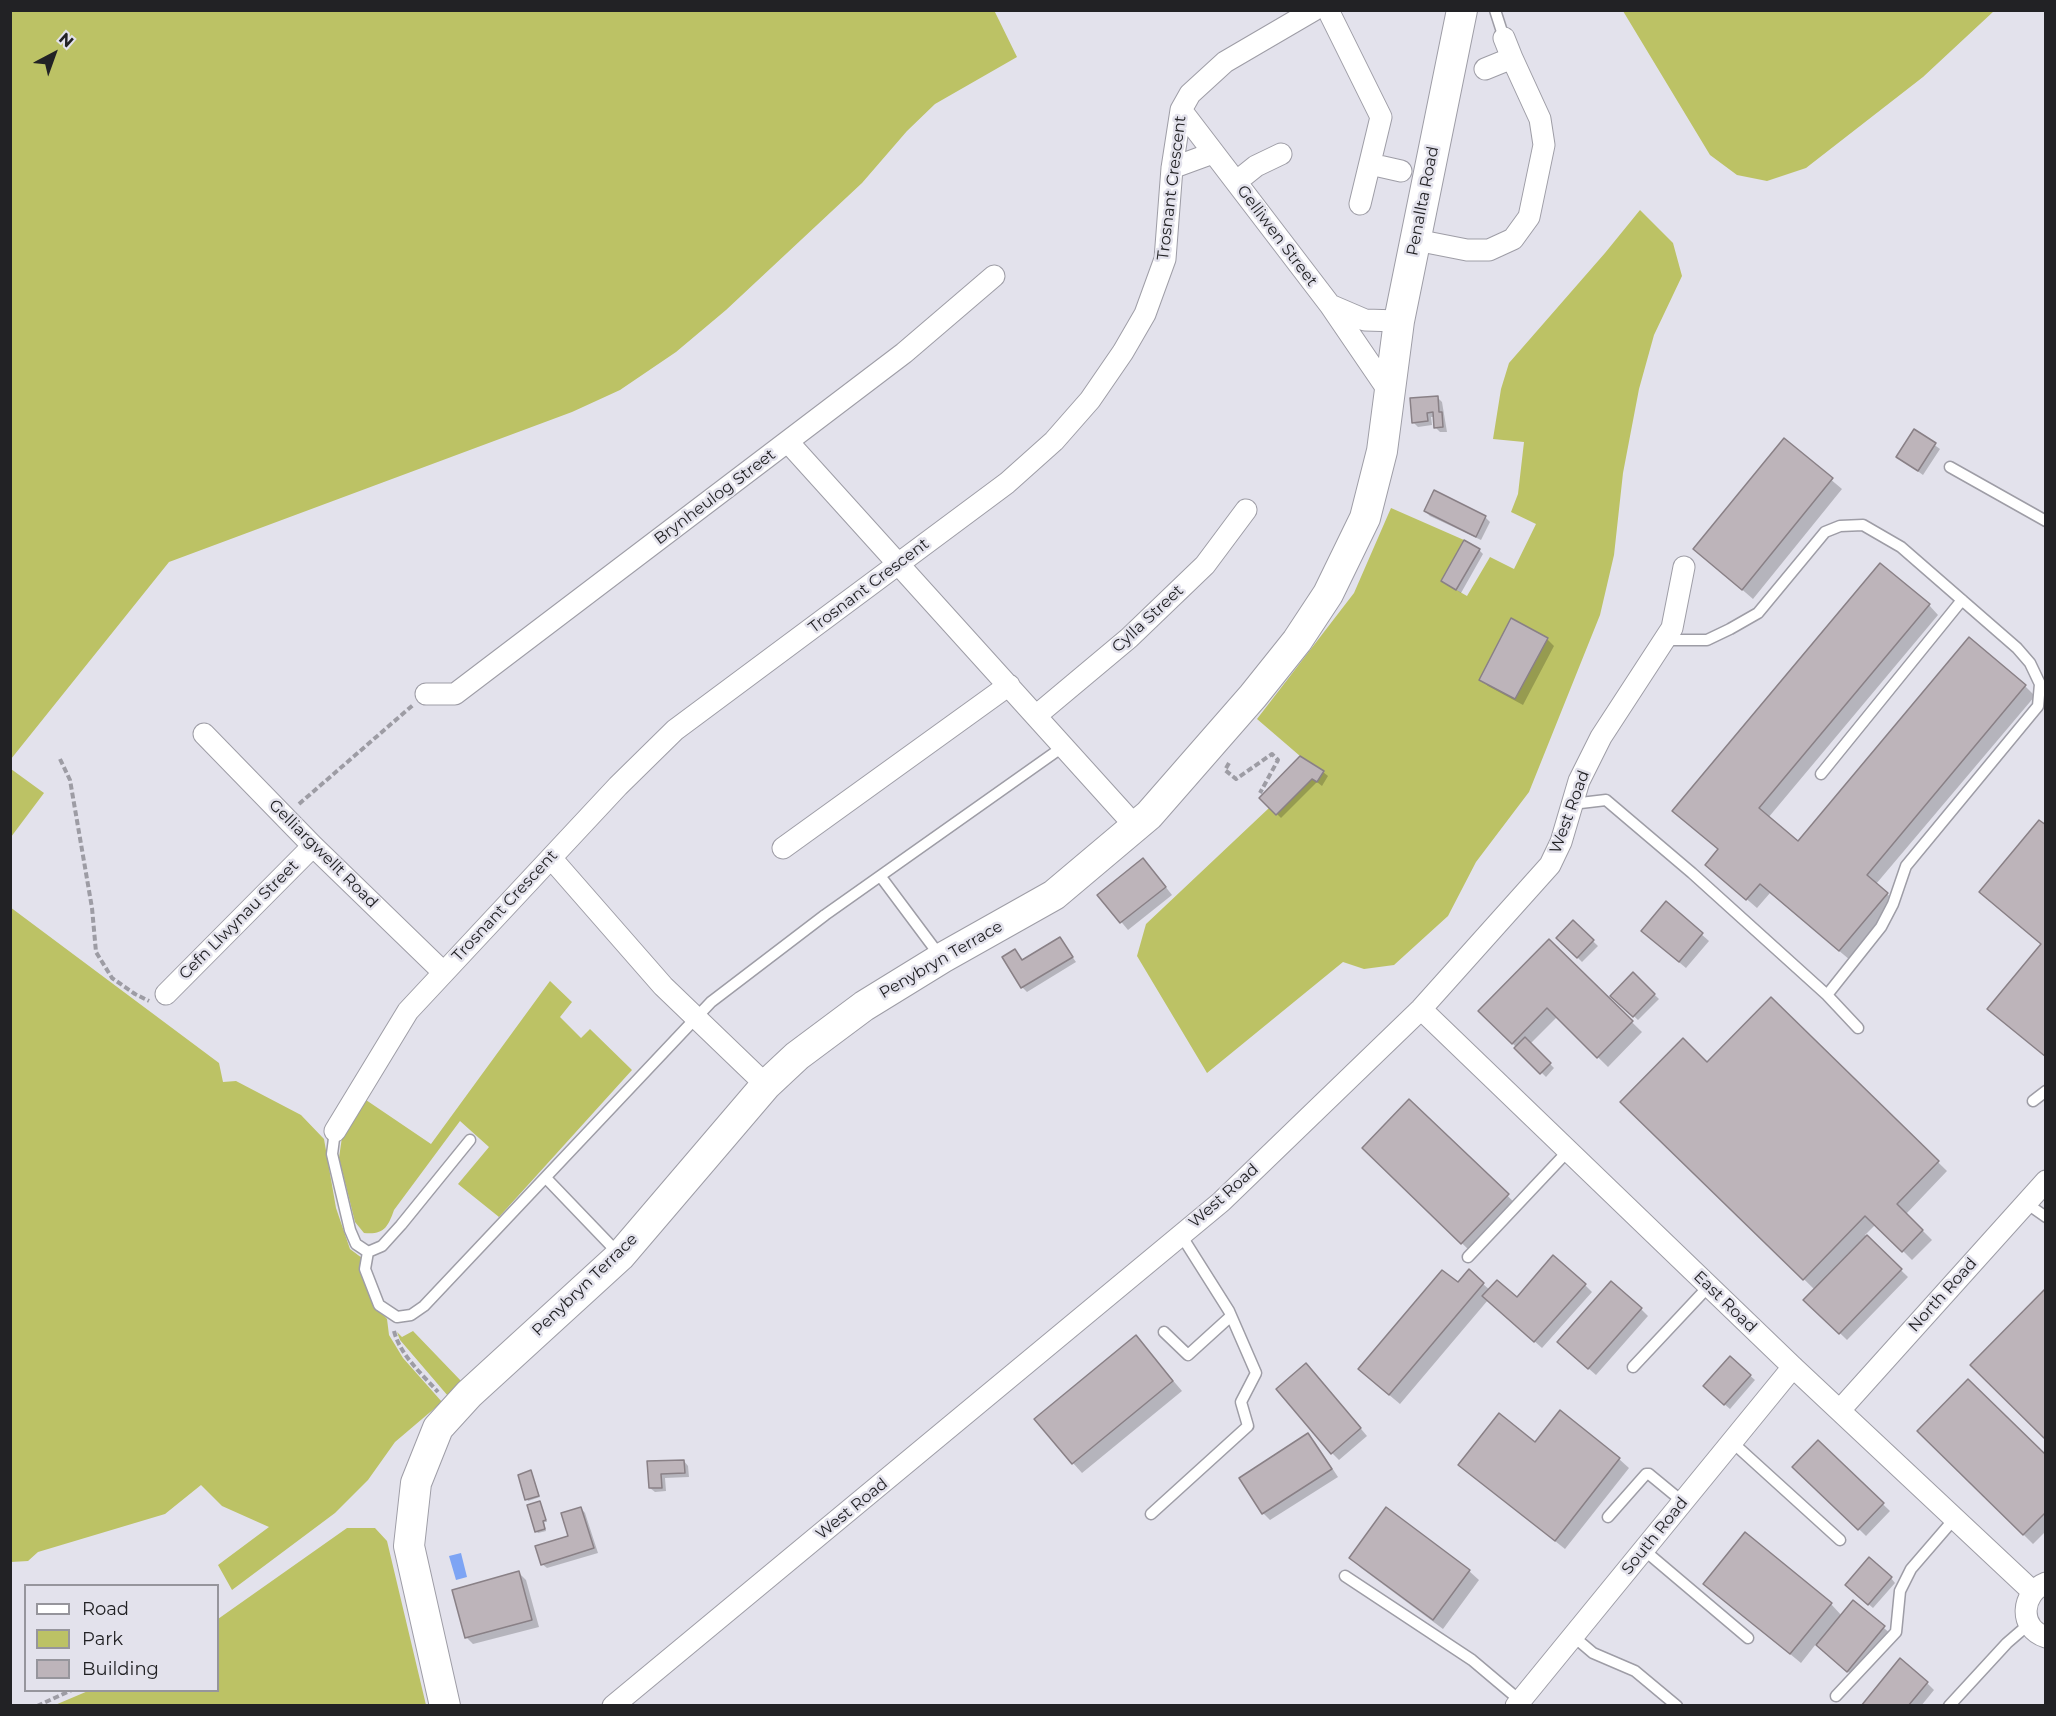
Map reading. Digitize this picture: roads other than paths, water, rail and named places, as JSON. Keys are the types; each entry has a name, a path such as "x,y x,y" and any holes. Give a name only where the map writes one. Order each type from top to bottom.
{"street":[{"name":"Trosnant Crescent","path":"335,1131 408,1011 618,786 675,730 1007,483 1054,441 1090,400 1123,352 1145,314 1164,259 1172,168 1181,110 1190,94 1226,62 1314,10"},
{"path":"1328,10 1381,117 1360,204"},
{"name":"Penallta Road","path":"1390,393 1399,321 1462,10"},
{"path":"1416,240 1467,250 1489,250 1513,239 1529,217 1544,145 1540,119 1504,38"},
{"path":"1485,69 1512,58"},
{"name":"Gelliwen Street","path":"1181,110 1330,305 1365,320 1399,321"},
{"path":"1172,168 1213,153"},
{"path":"1236,182 1256,166 1281,154"},
{"path":"1370,164 1401,171"},
{"name":"Brynheulog Street","path":"426,694 456,694 904,353 994,276"},
{"path":"1330,305 1390,393"},
{"name":"Penybryn Terrace","path":"445,1706 409,1546 416,1484 438,1428 469,1394 620,1256 766,1085 796,1056 864,1006 942,958 1054,895 1149,815 1253,696 1297,641 1328,594 1365,518 1382,451 1390,393"},
{"path":"788,442 1136,826"},
{"name":"Cylla Street","path":"1037,715 1129,638 1205,565 1246,510"},
{"name":"West Road","path":"613,1706 1221,1202 1421,1009 1550,865 1561,842 1579,781 1601,737 1672,628 1684,567"},
{"path":"783,848 1009,685"},
{"name":"Gelliargwellt Road","path":"204,734 313,846 443,972"},
{"name":"Cefn Llwynau Street","path":"166,994 313,846"},
{"path":"551,858 663,986 766,1085"},
{"name":"East Road","path":"1421,1009 1793,1367 1955,1518 2039,1587 2025,1607 2026,1616 2037,1630"},
{"name":"North Road","path":"1840,1410 2046,1181"},
{"name":"South Road","path":"1521,1704 1573,1636 1793,1367"}],"lane":[{"path":"1495,10 1504,38"},
{"path":"1950,467 2046,521"},
{"path":"1664,640 1707,640 1758,613 1825,532 1840,526 1863,525 1901,547 2017,648 2030,663 2040,684 2038,706 1906,866 1893,904 1881,927 1827,995"},
{"path":"1821,774 1962,600"},
{"path":"368,1252 365,1269 379,1305 398,1317 411,1315 424,1306 711,1002 825,915 1064,746"},
{"path":"1572,804 1606,800 1692,873 1827,995 1858,1028"},
{"path":"881,877 942,958"},
{"path":"2033,1101 2046,1091"},
{"path":"335,1131 332,1154 350,1230 356,1244 368,1252"},
{"path":"368,1252 382,1246 401,1226 470,1140"},
{"path":"1468,1257 1568,1151"},
{"path":"546,1178 620,1256"},
{"path":"2026,1203 2046,1217"},
{"path":"1152,1514 1248,1426 1241,1402 1256,1373 1231,1316 1181,1235"},
{"path":"1633,1366 1708,1286"},
{"path":"1164,1332 1188,1354 1231,1316"},
{"path":"1732,1442 1840,1540"},
{"path":"1608,1517 1646,1474 1649,1474 1683,1502"},
{"path":"1836,1696 1896,1632 1900,1592 1911,1569 1955,1518"},
{"path":"1644,1550 1748,1638"},
{"path":"1345,1576 1472,1660 1521,1704"},
{"path":"1949,1706 2007,1642 2037,1630"},
{"path":"1573,1636 1593,1653 1635,1671 1677,1706"}],"water":[{"path":"461,1553 467,1577 456,1580 449,1556"}]}
